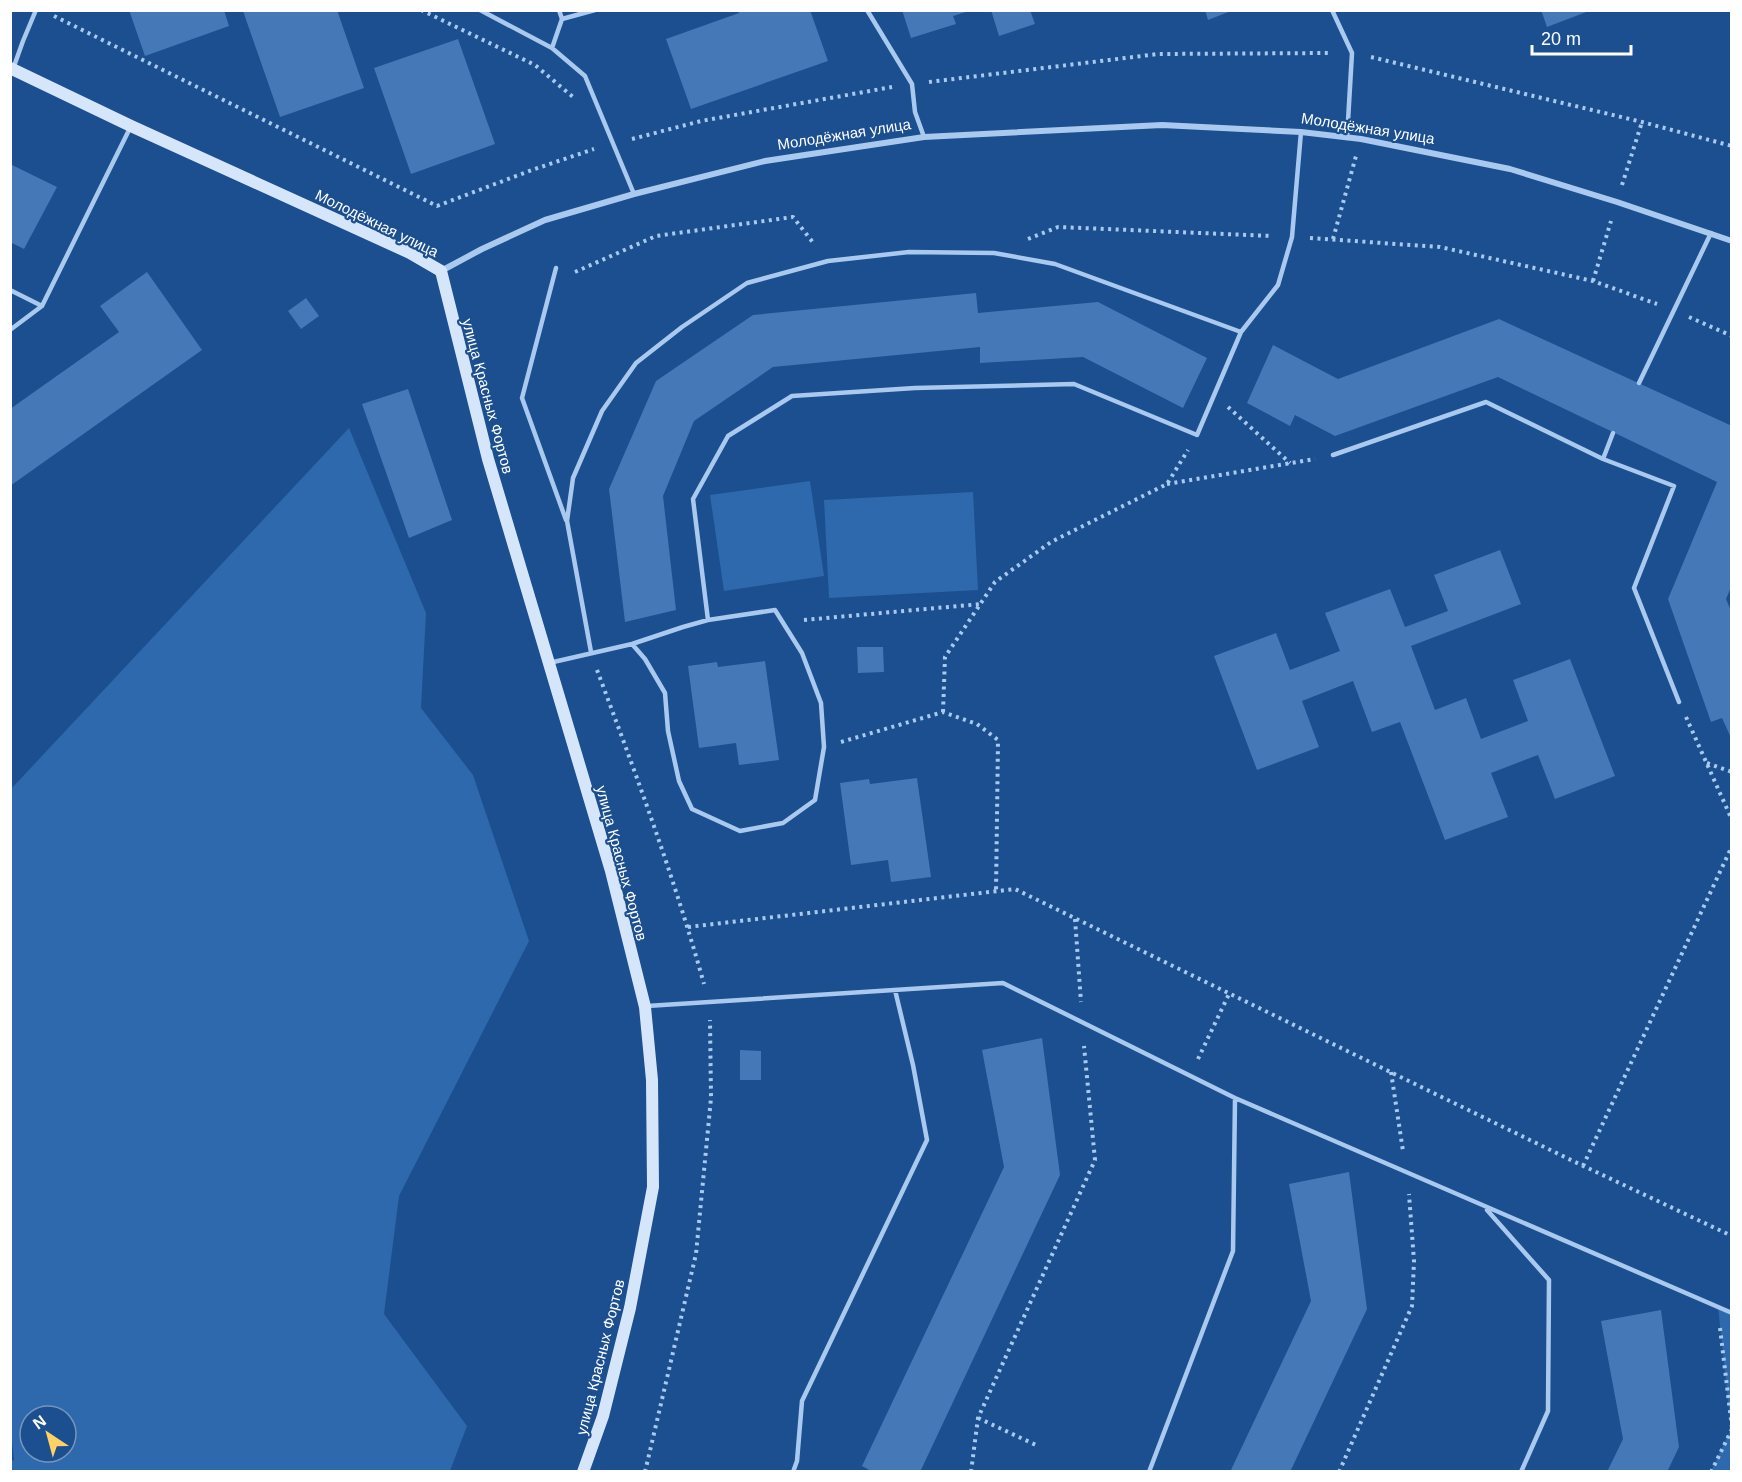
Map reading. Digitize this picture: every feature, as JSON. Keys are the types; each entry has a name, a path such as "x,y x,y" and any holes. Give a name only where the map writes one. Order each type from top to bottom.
{"street":[{"name":"Молодёжная улица","path":"12,69 131,126 410,253 441,271 545,220 634,194 765,161 924,137 1162,125 1301,132 1347,138 1509,169 1617,202 1731,241"},
{"name":"улица Красных Фортов","path":"441,271 488,459 611,872 645,1007 652,1080 653,1187 630,1308 606,1406 583,1472"}],"lane":[{"path":"12,69 36,10"},
{"path":"480,10 552,48 585,75 634,194"},
{"path":"552,48 562,19 559,10"},
{"path":"562,19 595,10"},
{"path":"867,10 912,84 915,112 924,137"},
{"path":"1332,10 1352,53 1347,138"},
{"path":"10,330 42,306 131,126"},
{"path":"708,620 693,499 728,436 792,396 915,388 1074,384 1197,435 1241,332 1278,285 1292,237 1301,132"},
{"path":"1639,383 1711,233"},
{"path":"567,521 573,478 602,411 636,363 682,327 747,283 828,261 909,252 994,253 1055,264 1241,332"},
{"path":"556,268 522,398 567,521 591,652"},
{"path":"10,290 42,306"},
{"path":"1333,456 1486,402 1603,459 1674,486 1634,588 1679,702"},
{"path":"1603,459 1613,433"},
{"path":"548,663 632,644 708,620 775,610 802,653 821,703 824,747 815,800 783,823 740,831 692,809 679,781 668,731 665,693 645,659 632,644"},
{"path":"645,1007 1002,983 1235,1098 1731,1313"},
{"path":"793,1472 797,1461 802,1401 927,1140 913,1065 895,990"},
{"path":"1149,1472 1233,1251 1235,1098"},
{"path":"1485,1208 1549,1280 1548,1412 1521,1472"}],"path":[{"path":"421,10 535,65 574,99"},
{"path":"52,15 437,206 532,170 594,150 701,121 912,84 1158,54 1352,53 1642,122 1731,146"},
{"path":"1621,189 1642,122"},
{"path":"590,139 594,150"},
{"path":"553,282 656,236 793,217 828,261"},
{"path":"994,253 1058,227 1292,237 1440,247 1593,280 1674,310 1731,336"},
{"path":"1593,280 1608,232"},
{"path":"1214,394 1290,463"},
{"path":"1167,484 1197,435"},
{"path":"943,712 945,657 995,582 1051,542 1167,484 1333,456"},
{"path":"782,622 981,604"},
{"path":"1679,702 1731,820"},
{"path":"824,747 943,712 977,724 998,740 996,892"},
{"path":"1706,762 1731,772"},
{"path":"1582,1166 1731,846"},
{"path":"688,927 1015,889 1582,1166 1731,1236"},
{"path":"971,1472 978,1418 1095,1160 1082,1022 1076,919"},
{"path":"1189,1076 1229,994"},
{"path":"1339,1472 1412,1305 1414,1262 1407,1173 1391,1072"},
{"path":"1711,1472 1731,1428 1718,1307"},
{"path":"978,1418 1036,1445"}],"shaded area":[{"path":"349,428 426,613 421,708 473,775 529,941 399,1196 384,1314 467,1426 450,1471 11,1471 11,1461 14,1460 10,1421 11,789"},
{"path":"810,481 824,576 724,591 710,495"},
{"path":"973,492 978,590 829,598 824,500"},
{"path":"1718,1307 1731,1313 1731,1428"},
{"path":"1731,1429 1731,1471 1711,1471"}],"building":[{"path":"129,10 224,10 229,26 145,56"},
{"path":"337,10 364,88 280,117 243,11"},
{"path":"738,10 810,10 828,61 691,109 666,39 739,13"},
{"path":"902,10 969,11 953,16 956,24 911,38"},
{"path":"991,10 1030,10 1035,24 999,36"},
{"path":"1205,10 1231,10 1231,11 1208,20"},
{"path":"1541,10 1589,10 1589,11 1547,27"},
{"path":"458,39 495,144 411,174 374,68"},
{"path":"10,164 57,187 24,249 10,242"},
{"path":"147,272 202,350 10,486 10,409 119,332 100,306"},
{"path":"976,293 978,313 1098,302 1207,358 1183,408 1083,357 980,363 980,347 773,367 694,421 663,496 676,610 625,622 609,489 656,381 753,315"},
{"path":"306,298 319,316 301,329 288,311"},
{"path":"1499,319 1732,426 1732,585 1726,599 1732,613 1732,740 1722,718 1711,722 1668,599 1717,482 1498,377 1335,436 1295,415 1290,426 1247,403 1273,345 1338,379"},
{"path":"408,389 452,520 409,538 362,404"},
{"path":"1500,550 1521,604 1411,646 1435,710 1466,698 1481,739 1528,721 1513,680 1570,659 1615,776 1555,799 1538,755 1491,773 1508,817 1445,840 1400,722 1372,732 1353,681 1302,701 1319,747 1257,770 1214,656 1276,633 1290,670 1340,651 1325,613 1390,589 1405,627 1448,611 1434,575"},
{"path":"857,647 883,647 884,672 858,673"},
{"path":"765,661 779,760 739,765 736,743 699,748 688,666 717,662 718,667"},
{"path":"917,778 931,877 891,882 888,860 851,865 840,783 869,779 870,784"},
{"path":"1042,1038 1060,1175 920,1472 873,1472 862,1466 1004,1167 982,1050"},
{"path":"740,1050 761,1051 761,1080 740,1080"},
{"path":"1349,1172 1367,1309 1290,1472 1230,1472 1311,1301 1289,1184"},
{"path":"1661,1310 1679,1447 1667,1472 1607,1472 1623,1439 1601,1321"}]}
